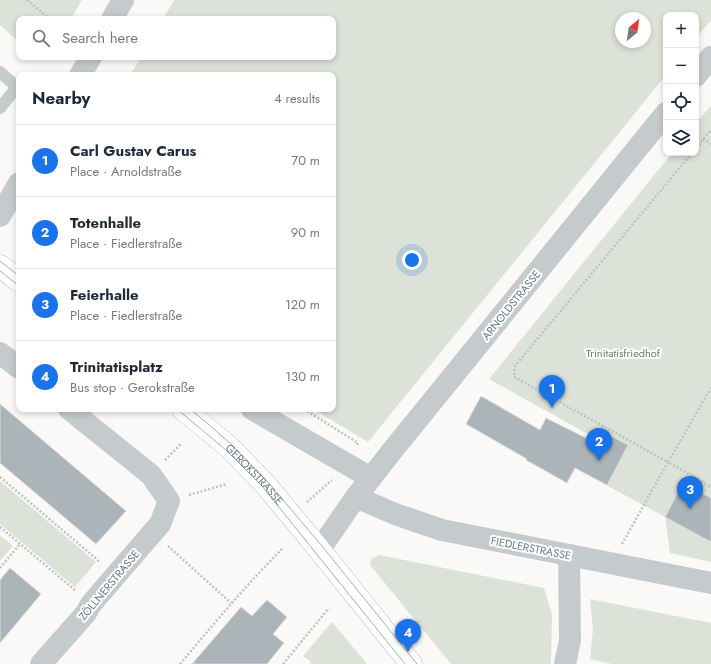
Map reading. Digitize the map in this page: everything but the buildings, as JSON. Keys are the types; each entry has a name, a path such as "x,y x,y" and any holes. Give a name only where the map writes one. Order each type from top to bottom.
{"street":[{"path":"114,16 123,0"},
{"path":"699,72 711,57"},
{"path":"82,72 89,60"},
{"name":"ARNOLDSTRASSE","path":"356,497 663,117"},
{"path":"0,216 16,188"},
{"path":"0,266 16,279"},
{"path":"0,353 16,366"},
{"path":"73,412 151,475 169,501"},
{"name":"GEROKSTRASSE","path":"187,412 230,448 265,484 411,664"},
{"path":"257,412 371,478"},
{"path":"318,548 322,546 356,497"},
{"name":"FIEDLERSTRASSE","path":"356,497 395,514 442,530 711,584"},
{"name":"ZÖLLNERSTRASSE","path":"41,664 86,613 91,604 160,524 169,501"},
{"path":"565,664 570,640 569,555"}],"lane":[{"path":"0,72 16,86"},
{"path":"0,108 16,88"}],"path":[{"path":"27,0 46,16"},
{"path":"699,145 711,130"},
{"path":"703,140 711,144"},
{"path":"690,156 515,366 514,377 711,487"},
{"path":"612,564 711,388"},
{"path":"309,412 358,443 356,447"},
{"path":"0,477 116,576"},
{"path":"306,504 333,479"},
{"path":"169,501 227,484"},
{"path":"0,527 91,604"},
{"path":"153,532 231,603"},
{"path":"0,568 20,544"},
{"path":"180,664 231,603 282,549"},
{"path":"283,664 329,608"}],"green space":[{"path":"0,0 82,0 73,16 16,16 16,39 0,25"},
{"path":"174,0 711,0 711,20 699,34 699,12 663,12 663,79 368,442 318,412 336,412 336,72 132,72 139,60 336,60 336,16 165,16"},
{"name":"Trinitatisfriedhof","path":"711,105 711,562 670,553 665,517 575,468 591,436 489,379 670,156 699,156 699,120"},
{"path":"0,481 96,562 75,587 0,524"},
{"path":"0,535 13,546 0,561"},
{"path":"379,555 544,588 552,615 551,664 451,664 370,565 371,559"},
{"path":"590,599 711,623 711,664 612,664 590,659 593,629"},
{"path":"332,622 367,664 310,664 311,662 303,656"}],"tram line":[{"path":"0,261 16,274"},
{"path":"0,271 16,284"},
{"path":"181,412 227,451 262,486 405,664"},
{"path":"194,412 232,445 267,481 322,546 417,664"}],"place":[{"name":"Carl Gustav Carus","path":"552,408"},
{"name":"Totenhalle","path":"599,461"},
{"name":"Feierhalle","path":"690,509"},
{"name":"Trinitatisplatz","path":"408,652"}]}
